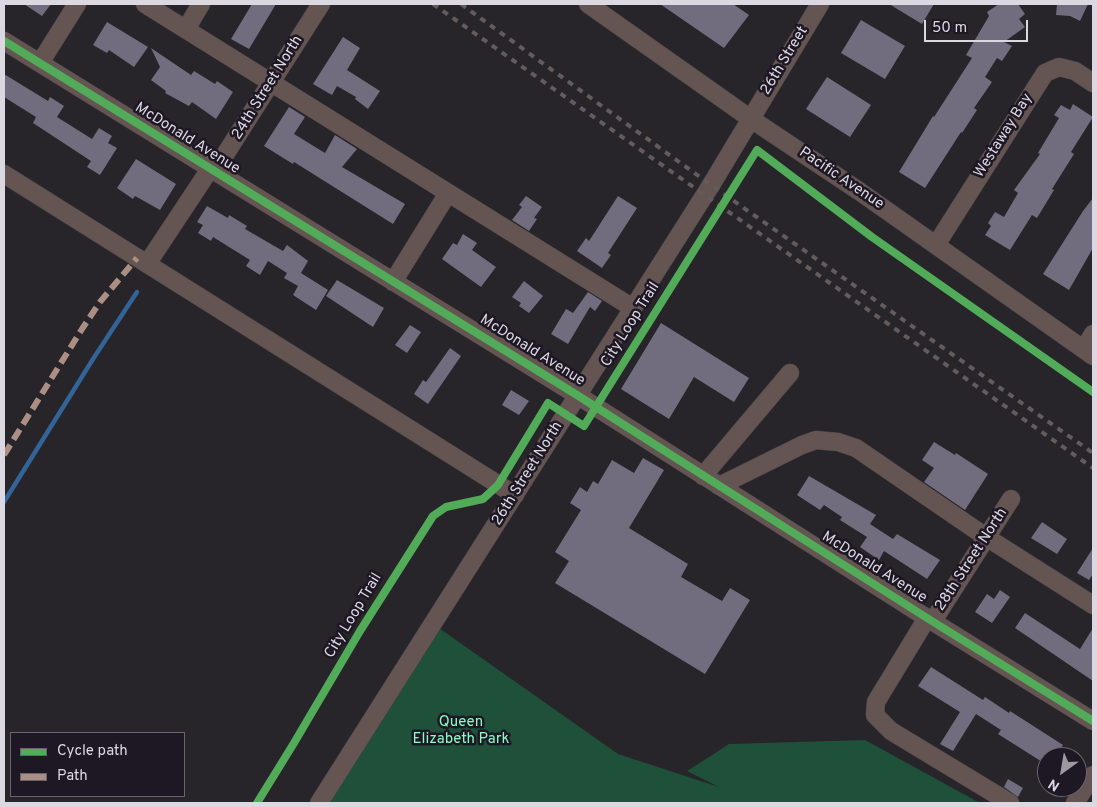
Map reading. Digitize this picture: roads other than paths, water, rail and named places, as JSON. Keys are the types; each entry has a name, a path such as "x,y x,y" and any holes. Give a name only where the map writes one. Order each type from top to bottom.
{"street":[{"path":"40,64 77,4"},
{"path":"145,4 633,308"},
{"path":"186,29 201,4"},
{"name":"24th Street North","path":"147,264 271,83 321,4"},
{"name":"Pacific Avenue","path":"588,4 751,119 859,191 1088,353"},
{"name":"26th Street","path":"751,119 820,4"},
{"name":"McDonald Avenue","path":"4,41 577,396 1093,721"},
{"name":"Westaway Bay","path":"936,245 1045,72 1059,66 1075,71 1093,83"},
{"name":"26th Street North","path":"319,803 751,119"},
{"path":"4,174 515,495"},
{"path":"393,282 448,193"},
{"path":"1088,353 1093,334"},
{"path":"703,476 790,373"},
{"path":"718,486 802,444 816,440 838,442 856,448 986,537 1093,604"},
{"name":"28th Street North","path":"1010,803 891,731 875,715 876,702 1011,500"},
{"path":"1075,803 1093,775"}],"waterway":[{"path":"4,502 137,292"}],"railway":[{"path":"433,4 1093,468"},
{"path":"461,4 711,185 1093,453"}],"park label":[{"name":"Queen Elizabeth Park","path":"461,732"}]}
